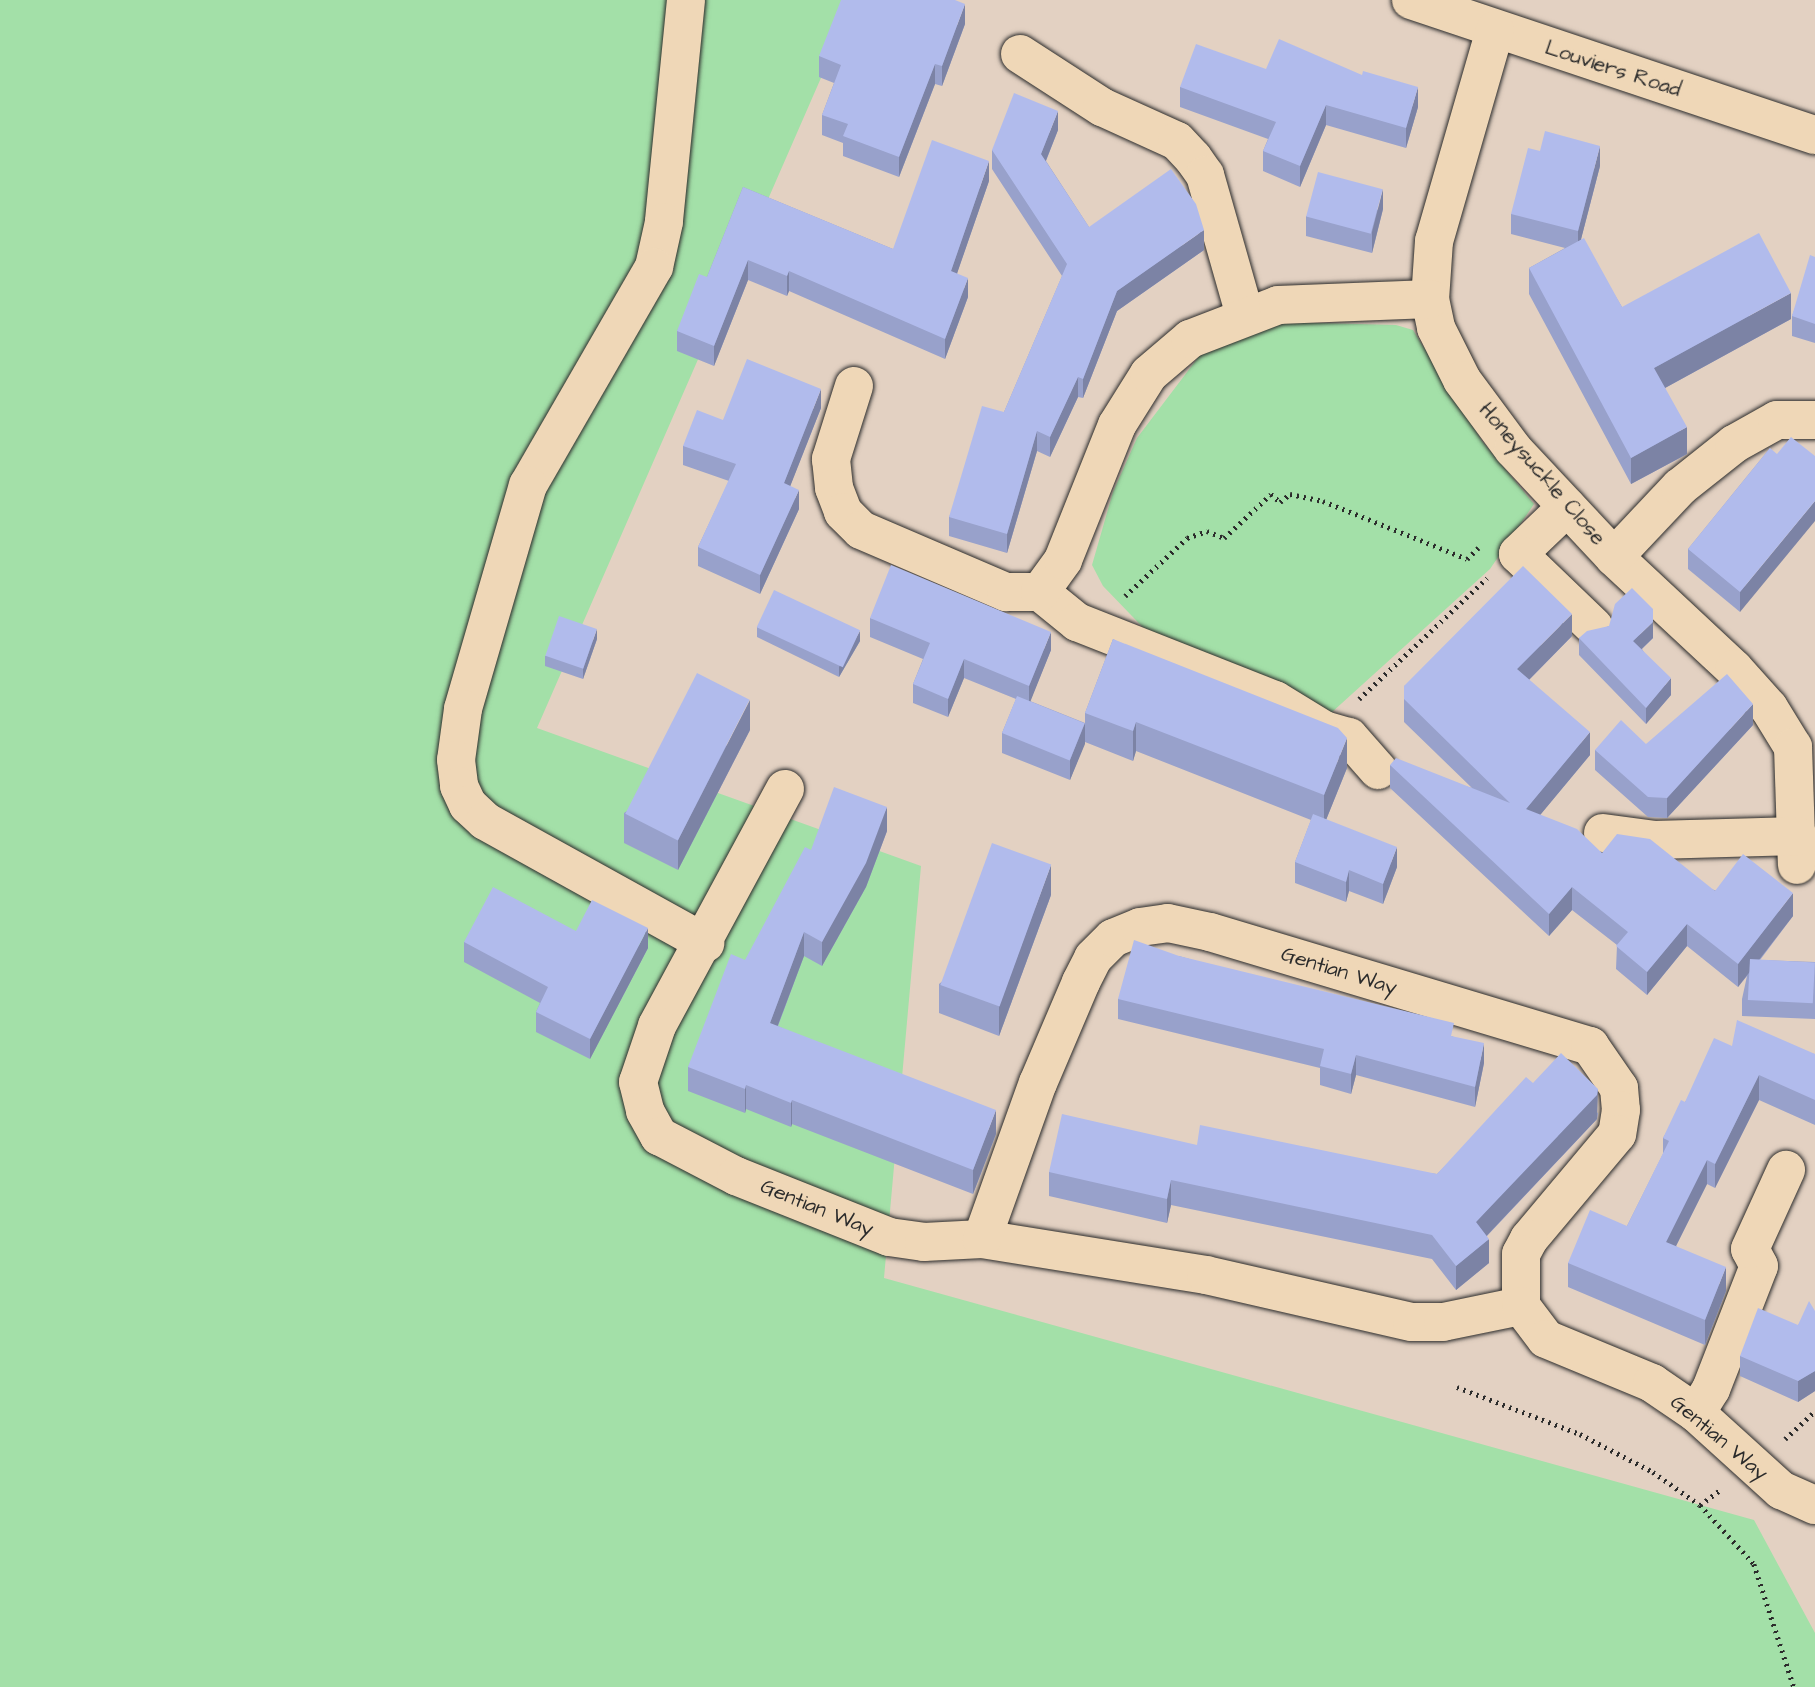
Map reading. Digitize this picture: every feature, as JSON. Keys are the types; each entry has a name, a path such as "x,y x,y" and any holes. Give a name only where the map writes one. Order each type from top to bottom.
{"street":[{"path":"686,0 664,222 654,267 528,485 463,709 456,760 460,786 468,805 485,821 705,943"},
{"name":"Louviers Road","path":"1411,0 1815,135"},
{"name":"Honeysuckle Close","path":"1495,30 1448,184 1429,271 1430,299 1436,328 1462,380 1513,449 1614,557 1734,669 1769,708 1793,747 1797,850 1654,840 1603,833"},
{"path":"1020,54 1102,107 1177,141 1193,158 1205,175 1245,315"},
{"path":"1040,592 1063,559 1117,425 1149,374 1190,339 1245,315 1278,305 1430,299"},
{"path":"854,386 831,459 834,488 843,512 861,530 1006,592 1040,592 1077,622 1275,700 1324,730 1349,737 1378,770"},
{"path":"1614,557 1680,487 1734,444 1777,420 1815,420"},
{"path":"1567,507 1518,554 1594,627"},
{"name":"Gentian Way","path":"785,789 705,943 657,1026 638,1082 645,1111 659,1136 736,1176 890,1237 924,1242 982,1239 1206,1275 1412,1322 1443,1322 1521,1306"},
{"name":"Gentian Way","path":"982,1239 1038,1083 1093,958 1113,938 1168,923 1590,1046 1619,1088 1621,1110 1616,1134 1529,1239 1521,1254 1521,1306 1531,1326 1546,1339 1652,1383 1696,1413 1782,1490 1815,1505"},
{"path":"1696,1413 1712,1388 1759,1266 1750,1249 1786,1170"}],"path":[{"path":"1123,598 1186,538 1207,531 1224,538 1271,495 1280,502 1290,494 1323,501 1467,559"},
{"path":"1324,730 1430,635 1494,569 1518,554"},
{"path":"1457,1387 1580,1434 1653,1472 1700,1505 1754,1564 1794,1687"},
{"path":"1700,1505 1753,1466 1815,1411"}],"green space":[{"path":"0,0 855,0 537,728 921,866 884,1278 1754,1520 1815,1633 1815,1687 0,1687"},
{"path":"1284,322 1396,325 1413,330 1482,441 1534,504 1490,569 1331,713 1158,643 1103,586 1092,565 1113,492 1137,438 1200,355"}],"building":[{"path":"841,0 955,0 965,4 942,66 935,64 899,157 843,136 848,124 822,115 841,65 819,56"},
{"path":"1279,39 1362,75 1363,71 1418,87 1406,128 1326,105 1300,166 1263,151 1276,122 1180,87 1196,44 1266,69"},
{"path":"1014,93 1058,111 1041,154 1089,227 1171,169 1196,204 1204,230 1117,291 1083,379 1078,377 1050,437 1037,431 1007,534 949,517 982,406 1004,412 1067,264 992,150"},
{"path":"1545,131 1600,146 1578,231 1511,214 1528,148 1540,151"},
{"path":"932,140 989,161 951,271 968,278 945,339 789,271 787,276 748,260 714,346 677,331 699,274 707,277 743,187 893,249"},
{"path":"1318,172 1383,189 1371,234 1306,216"},
{"path":"1759,233 1791,293 1654,368 1687,427 1631,458 1529,268 1584,238 1622,307"},
{"path":"1810,255 1815,257 1815,324 1792,316"},
{"path":"747,359 821,389 784,483 799,490 760,575 698,547 736,464 683,446 697,410 723,420"},
{"path":"1791,437 1815,456 1815,501 1740,592 1688,549 1770,448 1777,454"},
{"path":"891,565 1051,632 1029,686 964,659 948,699 913,684 930,643 870,618"},
{"path":"1523,566 1572,614 1517,669 1590,732 1526,809 1577,829 1602,853 1617,834 1650,839 1715,891 1743,854 1793,893 1738,964 1687,924 1647,972 1616,946 1628,932 1572,887 1549,914 1390,765 1396,758 1510,803 1404,699 1404,686"},
{"path":"1632,588 1653,609 1653,622 1633,641 1671,678 1646,708 1579,638 1587,631 1609,626 1615,604"},
{"path":"774,590 860,630 843,667 757,627"},
{"path":"559,616 597,629 583,669 545,656"},
{"path":"1113,639 1338,728 1347,738 1324,795 1136,722 1133,731 1085,713"},
{"path":"697,673 750,700 678,841 625,814"},
{"path":"1727,674 1753,704 1667,798 1648,797 1595,750 1621,720 1646,744"},
{"path":"1017,696 1085,723 1070,760 1002,733"},
{"path":"834,787 887,807 866,863 822,942 804,932 770,1023 996,1110 973,1170 792,1100 791,1103 746,1085 745,1089 688,1067 731,954 745,960 805,847 811,850"},
{"path":"1313,814 1397,847 1383,884 1349,870 1346,882 1295,862"},
{"path":"992,843 1051,865 1000,1006 940,985"},
{"path":"493,887 576,931 592,900 648,928 590,1039 536,1012 548,987 464,942"},
{"path":"1134,940 1179,956 1454,1023 1451,1036 1484,1043 1475,1087 1356,1055 1351,1074 1320,1066 1324,1049 1118,999"},
{"path":"1750,959 1815,962 1813,1003 1748,1000"},
{"path":"1737,1020 1815,1054 1815,1100 1759,1075 1715,1164 1707,1160 1666,1242 1726,1267 1705,1320 1568,1263 1590,1210 1627,1226 1669,1141 1663,1138 1681,1100 1685,1102 1714,1038 1732,1046"},
{"path":"1561,1053 1598,1089 1597,1095 1476,1222 1489,1239 1456,1266 1432,1235 1171,1180 1167,1199 1049,1172 1062,1114 1197,1145 1200,1125 1437,1174 1526,1077 1533,1083"},
{"path":"1809,1301 1815,1311 1815,1371 1798,1381 1740,1356 1758,1308 1798,1325"}]}
